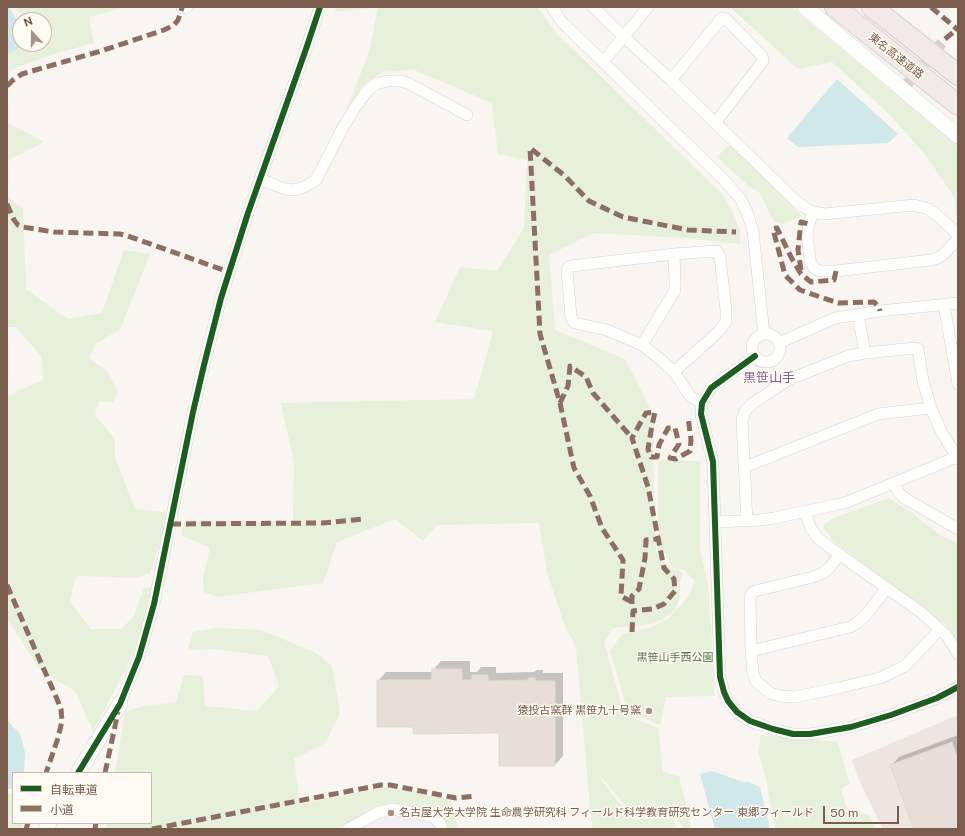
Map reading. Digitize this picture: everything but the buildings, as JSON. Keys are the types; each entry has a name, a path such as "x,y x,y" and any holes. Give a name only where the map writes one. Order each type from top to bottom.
{"highway":[{"name":"東名高速道路","path":"835,7 958,105"},
{"path":"872,7 958,75"}],"street":[{"path":"79,772 120,704 139,657 154,604 204,365 229,272 320,7"},
{"path":"552,7 562,22 724,179 740,198 747,212 753,231 764,334"},
{"path":"593,7 796,201 813,212 830,214 914,205 933,212 958,234"},
{"path":"603,62 648,7"},
{"path":"805,7 958,136"},
{"path":"671,80 721,19 726,19 762,56 763,60 715,123"},
{"path":"260,179 285,189 294,190 304,187 316,180 341,131 356,106 368,90 376,84 387,81 401,81 468,115"},
{"path":"813,212 807,235 810,261 814,268 819,271 836,272 931,260 938,258 945,253 958,238"},
{"path":"674,372 721,329 726,322 727,316 720,254 717,251 674,254 571,266 568,269 571,317 573,321 575,323 607,330 642,345 674,372 690,396 702,403"},
{"path":"642,345 675,290 676,281 674,254"},
{"path":"779,343 835,318 958,303"},
{"path":"944,305 957,379"},
{"path":"858,314 865,353"},
{"path":"764,334 774,336 779,343 779,351 771,360 762,361 755,356 752,350 754,341 764,334"},
{"path":"716,522 747,521 774,518 847,502 958,458 941,431 931,408 923,381 918,349 915,348 865,353 848,356 788,380 745,411 742,420 747,521"},
{"path":"755,356 711,388 702,403 700,414 712,462 716,522 720,677 728,701 746,719 773,729 793,734 816,733 851,727 891,715 937,698 958,687"},
{"path":"745,466 878,414 931,408"},
{"path":"893,483 900,494 906,499 958,529"},
{"path":"805,512 811,529 817,537 922,613 947,636 958,654"},
{"path":"840,554 830,567 823,573 752,593 750,597 753,673 761,686 770,693 780,696 796,696 873,680 898,670 906,665 940,629"},
{"path":"751,651 853,625 866,616 887,588"},
{"path":"348,829 379,812 393,809 431,816 440,824 442,829"}],"shaded area":[{"path":"958,715 958,829 883,829 860,782 852,760"},
{"name":"名古屋大学大学院 生命農学研究科 フィールド科学教育研究センター 東郷フィールド","path":"378,798 414,800 450,829 321,829"}],"green space":[{"path":"15,7 126,7 89,17 94,43 54,54 13,69 7,77 7,49 12,47 12,52 52,52 52,12 19,12"},
{"path":"336,7 377,7 335,12"},
{"path":"378,7 537,7 558,35 723,195 740,230 740,244 685,238 593,233 549,255 555,330 625,359 655,418 653,453 656,552 671,569 683,572 680,583 680,597 676,609 662,620 646,625 613,628 604,642 624,714 658,728 663,772 679,776 692,829 684,829 675,816 635,817 599,774 604,784 633,819 673,818 677,829 593,829 576,647 565,626 547,573 539,523 437,525 423,541 395,519 337,542 323,583 216,597 204,592 203,578 210,548 181,535 185,520 293,522 294,462 281,403 474,399 493,331 435,322 460,267 497,271 524,228 527,160 498,154 492,103 412,69 383,72 363,85 341,123 370,50"},
{"path":"730,7 791,7 958,146 958,217 955,214 955,198 924,153 885,110 832,62 798,69"},
{"path":"7,122 44,142 9,160 7,166"},
{"path":"731,143 802,216 784,224 774,222 760,193 750,187 717,157"},
{"path":"7,197 23,209 26,289 68,319 102,313 124,250 150,254 120,329 96,344 89,358 107,371 118,392 113,402 99,401 95,415 115,439 115,458 135,509 170,513 150,573 137,578 76,576 70,601 91,629 121,629 133,617 144,588 152,587 149,611 125,672 93,731 75,691 40,670 7,621 7,396 43,380 42,357 16,327 7,327"},
{"name":"黒笹山手西公園","path":"658,460 700,461 700,549 708,586 714,696 666,697 660,725 628,712 610,651 622,634 652,627 669,618 689,596 695,581 684,570 672,567 666,554 658,550"},
{"path":"889,498 912,513 941,536 958,543 958,644 947,626 833,541 823,526 833,518"},
{"path":"216,628 261,630 316,653 332,666 340,713 325,743 294,759 300,804 384,787 414,791 451,800 458,829 444,829 443,824 410,805 393,803 373,807 338,829 106,829 107,824 152,824 152,772 115,772 125,712 144,706 176,702 184,675 203,676 205,706 257,711 279,686 268,656 214,649 188,650 193,632"},
{"path":"761,735 837,742 850,783 841,789 847,808 869,815 876,829 775,829 766,779 758,752"},
{"path":"7,794 12,794 12,824 24,824 21,829 7,829"}],"water":[{"path":"7,7 9,7 12,12 12,52 7,54"},
{"path":"837,79 898,134 888,143 798,147 787,138"},
{"path":"7,711 9,722 20,734 25,752 24,772 12,772 12,789 7,789"},
{"path":"712,771 743,782 749,782 760,787 770,829 715,829 700,774"}],"tunnel":[{"path":"903,89 945,39"}],"marked path":[{"path":"7,86 22,74 101,51 164,30 174,25 178,20 181,7"},
{"path":"931,7 958,30"},
{"path":"945,39 958,28"},
{"path":"632,602 621,596 623,560 602,528 590,496 574,468 560,403 540,334 530,148 565,176 589,201 623,217 688,230 736,232"},
{"path":"7,204 14,220 18,225 23,227 54,232 120,234 229,272"},
{"path":"801,270 798,250 801,222 809,224"},
{"path":"836,271 834,280 811,282 801,274 777,228 773,229 785,275 800,290 838,303 874,302 879,307 880,311"},
{"path":"560,403 568,386 570,366 586,377 593,393 632,438"},
{"path":"632,632 633,611 652,609 664,604 675,591 674,579 664,568 648,487 632,438 646,413 655,412 648,449 651,457 657,457 659,445 668,428 675,428 679,444 670,458 676,459 690,451 691,440 688,417"},
{"path":"171,524 322,523 364,519"},
{"path":"632,604 632,596 639,589 645,558 646,540 658,539"},
{"path":"7,585 61,709 62,721 46,772"},
{"path":"105,772 118,712"},
{"path":"152,829 381,785 390,785 456,798 476,796"},
{"path":"26,829 28,824"},
{"path":"95,829 96,824"}],"cycle path":[{"path":"79,772 120,704 139,657 154,604 193,412 221,298 248,213 320,7"},
{"path":"755,356 711,388 702,403 701,414 713,462 720,677 728,701 737,712 750,721 793,734 810,734 851,727 891,715 937,698 958,687"}],"place":[{"name":"猿投古窯群 黒笹九十号窯","path":"649,711"},
{"name":"名古屋大学大学院 生命農学研究科 フィールド科学教育研究センター 東郷フィールド","path":"391,813"}],"district":[{"name":"黒笹山手","path":"769,378"}]}
